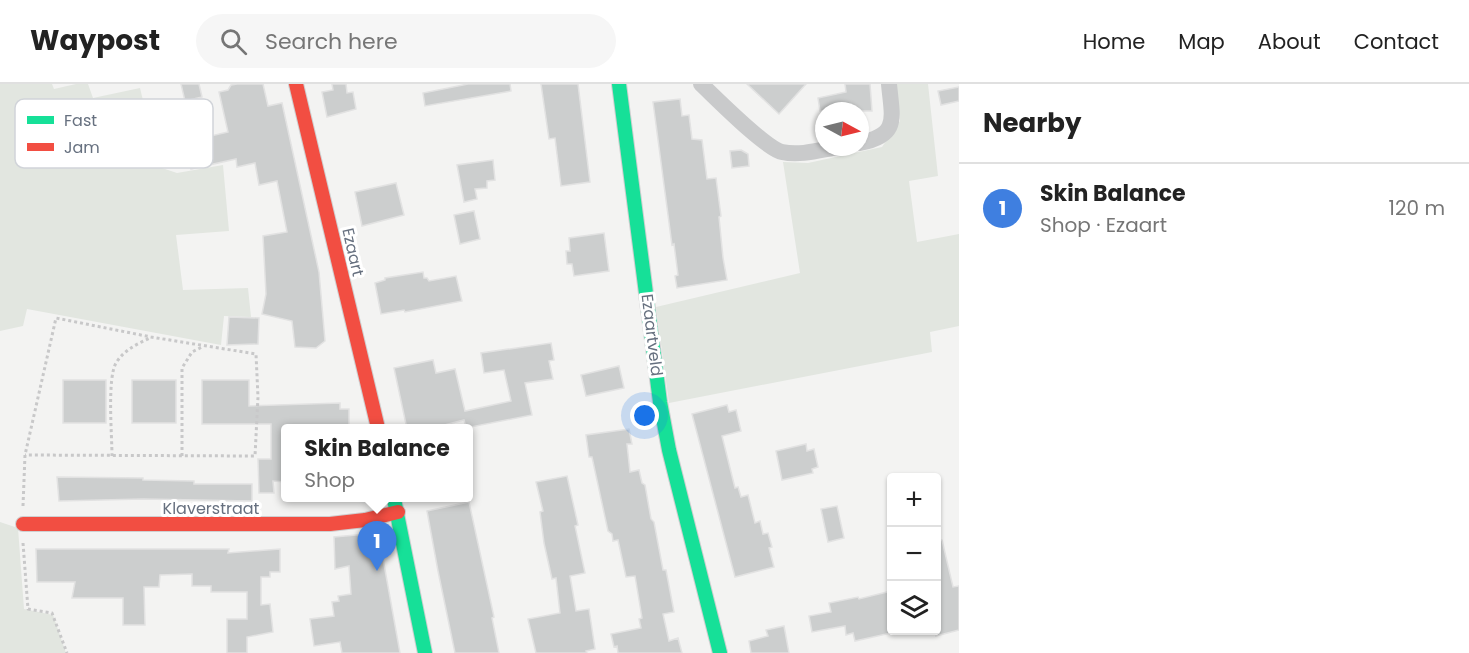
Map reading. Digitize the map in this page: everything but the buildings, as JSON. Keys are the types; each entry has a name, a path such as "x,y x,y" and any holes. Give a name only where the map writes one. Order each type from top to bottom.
{"street":[{"name":"Ezaart","path":"296,84 377,424"},
{"name":"Ezaartveld","path":"619,84 660,402 669,450 720,653"},
{"path":"701,84 770,145 780,151 793,153 815,150"},
{"path":"869,141 877,140 888,130 892,120 889,84"},
{"path":"395,502 425,653"},
{"name":"Klaverstraat","path":"23,524 312,524 365,520 398,512"}],"path":[{"path":"26,455 255,456 258,398 256,354 151,337 56,318 26,455 21,531 28,609 52,614 67,653"},
{"path":"112,456 111,380 115,364 124,353 151,337"},
{"path":"182,456 182,368 192,352 204,346"}],"shaded area":[{"path":"0,84 52,84 54,89 88,84 93,98 140,88 143,99 15,99 15,168 162,168 177,173 223,165 229,231 176,235 183,290 248,288 251,317 224,316 221,345 27,309 23,326 0,331"},
{"path":"896,84 928,84 938,176 909,181 917,242 959,234 959,326 930,332 932,352 669,403 656,307 800,273 783,162 808,163 840,156 869,156 869,150 882,147 900,121"},
{"path":"0,522 18,528 24,609 53,615 66,653 0,653"}],"traffic: fast":[{"path":"619,84 660,402 669,450 720,653"},
{"path":"395,502 425,653"}],"traffic: jam":[{"path":"296,84 377,424"},
{"path":"23,524 330,524 365,520 398,512"}],"place":[{"name":"Skin Balance","path":"377,571"}]}
